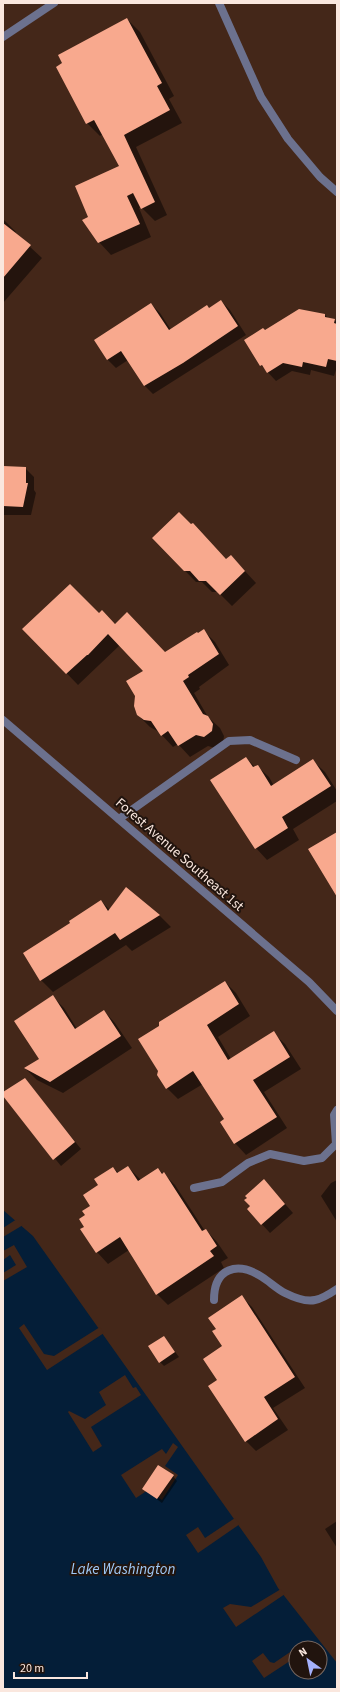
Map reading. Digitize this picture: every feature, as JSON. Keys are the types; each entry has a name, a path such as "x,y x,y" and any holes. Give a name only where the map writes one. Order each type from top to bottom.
{"street":[{"path":"3,37 54,3"},
{"path":"219,3 261,97 288,139 320,177 337,192"},
{"name":"Forest Avenue Southeast 1st","path":"3,720 309,982 337,1011"},
{"path":"119,819 230,741 250,740 296,760"},
{"path":"194,1188 222,1182 248,1163 270,1154 304,1161 322,1158 336,1144 334,1115 337,1110"},
{"path":"214,1300 214,1290 219,1277 232,1269 252,1272 262,1276 284,1292 296,1298 315,1300 337,1289"}],"water":[{"name":"Lake Washington","path":"3,1210 33,1236 261,1557 278,1588 319,1640 288,1640 288,1680 328,1680 328,1652 337,1663 337,1689 3,1689"}],"pier":[{"path":"17,1219 23,1225 3,1237 3,1228"},
{"path":"14,1245 27,1267 3,1281 3,1273 16,1265 10,1255 3,1260 3,1251"},
{"path":"24,1324 44,1354 54,1356 100,1327 104,1333 47,1370 19,1328"},
{"path":"125,1375 133,1388 136,1387 141,1395 91,1427 102,1446 93,1452 68,1412 69,1411 85,1419 106,1405 99,1392"},
{"path":"173,1443 178,1447 165,1466 178,1475 162,1500 148,1490 136,1498 121,1475 162,1449 166,1454"},
{"path":"235,1518 240,1524 198,1553 186,1535 198,1527 205,1538"},
{"path":"281,1589 285,1594 236,1627 223,1608 230,1604 251,1607"},
{"path":"263,1653 270,1662 274,1663 288,1653 288,1662 264,1678 252,1661"}],"building":[{"path":"127,18 162,83 157,86 170,110 124,135 155,202 141,209 133,193 127,196 140,224 98,243 82,220 88,217 75,186 119,166 94,120 86,124 56,67 62,63 58,55"},
{"path":"3,223 31,245 3,278"},
{"path":"221,300 238,326 183,363 144,386 121,351 107,360 94,340 151,303 169,330 207,305 209,308"},
{"path":"299,309 325,314 325,317 335,319 334,323 337,324 337,361 328,359 326,367 303,362 302,367 283,363 267,373 262,365 260,366 244,340 263,328 265,330"},
{"path":"3,466 26,467 26,483 28,483 23,507 3,506"},
{"path":"179,512 191,524 193,523 226,559 231,555 245,571 220,595 206,581 199,581 190,571 184,571 152,538"},
{"path":"70,584 99,613 102,610 115,624 127,612 165,652 204,629 219,654 188,675 189,677 183,681 203,714 208,716 213,724 212,731 204,737 196,735 178,746 168,731 161,736 151,721 144,720 137,715 134,706 135,696 126,681 143,671 108,634 88,655 66,674 22,629"},
{"path":"246,757 253,767 258,765 271,786 313,759 331,786 282,817 288,828 255,849 210,780"},
{"path":"337,832 337,897 308,849"},
{"path":"126,887 160,915 120,940 115,933 40,981 23,953 70,923 69,921 101,900 108,911"},
{"path":"225,981 239,1004 207,1025 228,1060 274,1031 290,1057 253,1080 277,1117 234,1144 220,1122 224,1119 193,1071 166,1089 157,1075 158,1071 138,1039 159,1026 159,1022"},
{"path":"53,995 75,1029 104,1010 121,1036 50,1082 24,1068 39,1059 14,1021"},
{"path":"25,1078 75,1142 53,1160 3,1096 3,1092"},
{"path":"128,1166 138,1181 158,1168 162,1174 164,1172 202,1231 206,1229 217,1246 210,1251 214,1256 156,1295 120,1237 96,1253 80,1229 84,1227 79,1219 85,1215 82,1211 90,1206 83,1195 98,1185 94,1179 113,1167 117,1173"},
{"path":"264,1179 285,1204 261,1225 247,1209 250,1206 244,1200 247,1198 245,1196"},
{"path":"242,1295 295,1377 264,1397 278,1419 245,1442 208,1386 217,1380 203,1359 222,1346 212,1331 216,1329 208,1318"},
{"path":"164,1336 175,1352 159,1363 148,1346"},
{"path":"158,1465 174,1475 157,1499 142,1489"}]}
